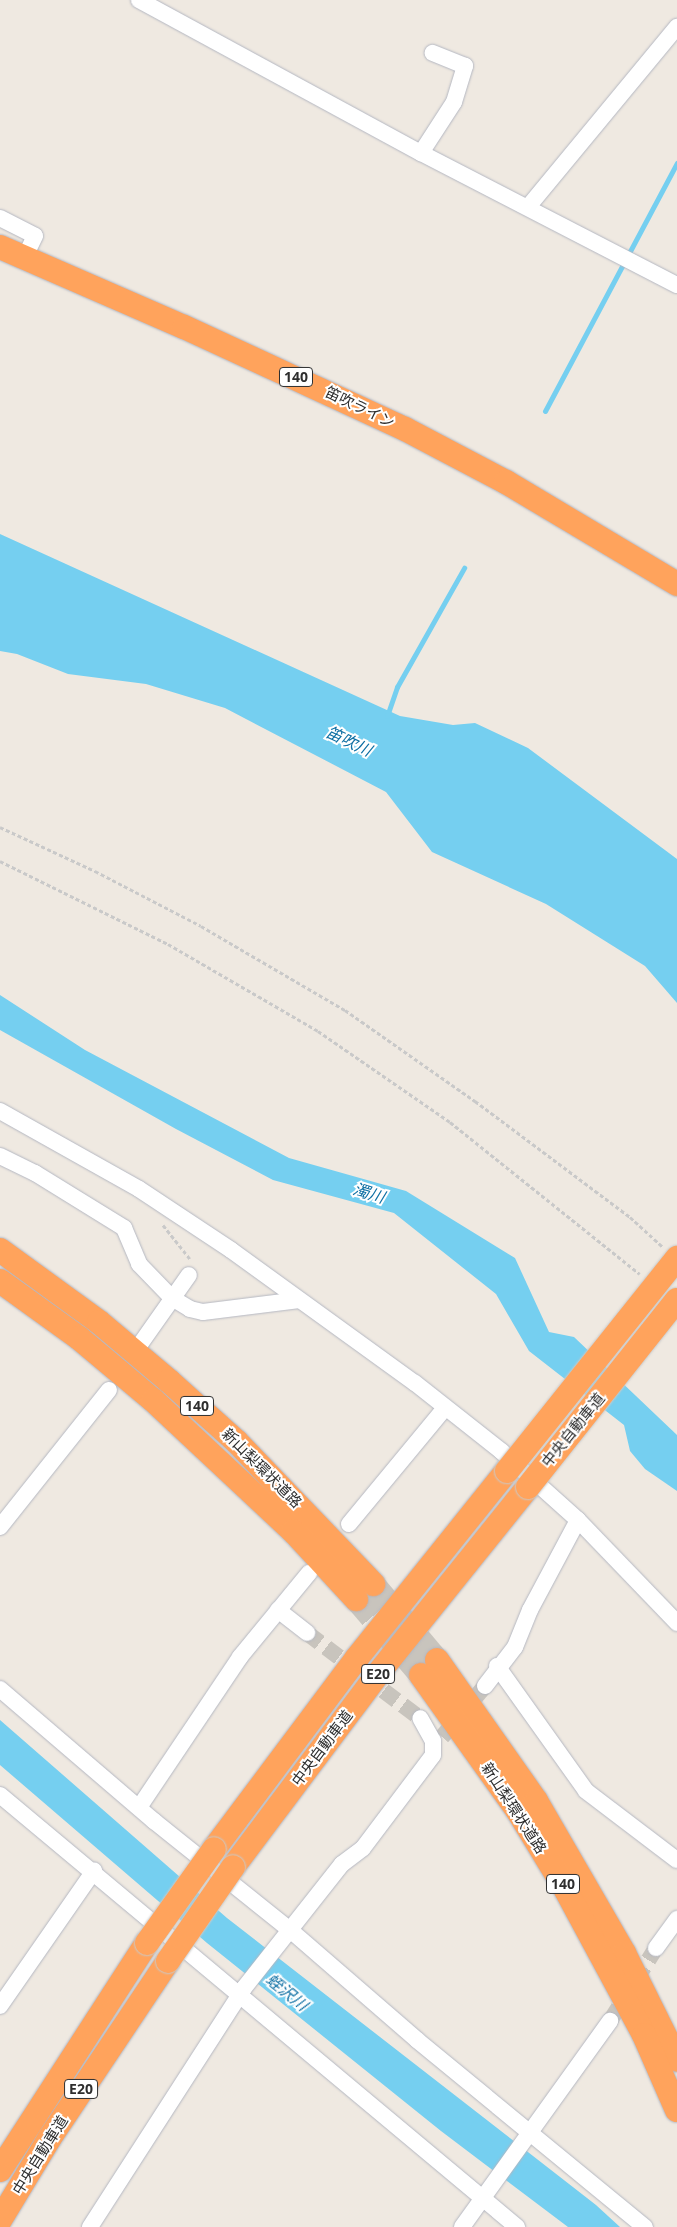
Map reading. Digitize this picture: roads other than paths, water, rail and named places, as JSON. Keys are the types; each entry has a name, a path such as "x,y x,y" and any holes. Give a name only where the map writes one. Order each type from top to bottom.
{"highway":[{"name":"笛吹ライン","path":"0,247 184,327 405,429 506,482 677,584"},
{"name":"新山梨環状道路","path":"0,1250 99,1322 176,1387 263,1468 365,1592 293,1531 153,1400 79,1338 0,1281"},
{"name":"中央自動車道","path":"0,2170 147,1943 214,1849 357,1658 507,1471 674,1255"},
{"name":"中央自動車道","path":"0,2220 49,2139 168,1960 233,1867 377,1675 677,1300"},
{"name":"新山梨環状道路","path":"677,2060 624,1952 551,1826 488,1730 429,1667 566,1890 644,2035 677,2110"}],"street":[{"path":"139,0 421,153 677,285"},
{"path":"528,207 674,30"},
{"path":"421,153 454,102 465,66 433,53"},
{"path":"0,218 35,236 24,259"},
{"path":"0,1112 139,1189 299,1300 445,1408 501,1451 578,1520 677,1623"},
{"path":"0,1156 35,1173 124,1228 139,1264 172,1298 190,1309 203,1312 299,1300"},
{"path":"141,1343 189,1275"},
{"path":"0,1527 108,1390"},
{"path":"349,1524 445,1408"},
{"path":"485,1686 497,1666 515,1646 530,1610 578,1520"},
{"path":"140,1806 240,1657 309,1574"},
{"path":"278,1610 307,1633"},
{"path":"497,1666 586,1791 677,1860"},
{"path":"0,1688 527,2137 645,2227"},
{"path":"90,2227 240,1992 285,1932 342,1864 363,1848 433,1755 437,1739 420,1718"},
{"path":"0,1795 487,2192 517,2227"},
{"path":"0,2006 94,1871"},
{"path":"656,1948 677,1919"},
{"path":"462,2227 578,2070 610,2022"}],"water":[{"name":"笛吹川","path":"0,534 400,716 453,725 475,723 528,748 677,859 677,1003 645,966 546,904 432,852 386,792 225,708 146,684 68,674 17,654 0,651"},
{"name":"濁川","path":"0,995 85,1050 289,1158 406,1191 515,1258 549,1332 574,1337 677,1435 677,1491 645,1469 630,1451 624,1425 529,1351 496,1294 394,1213 273,1180 176,1129 0,1030"},
{"name":"蛭沢川","path":"0,1720 227,1918 596,2205 620,2227 568,2227 441,2131 207,1943 0,1765"}],"waterway":[{"path":"545,411 677,163"},
{"path":"387,716 397,687 464,568"}],"tunnel":[{"path":"373,1584 437,1660"},
{"path":"356,1599 421,1675"},
{"path":"307,1633 420,1718"},
{"path":"442,1737 485,1686"},
{"path":"610,2021 656,1948"}]}
